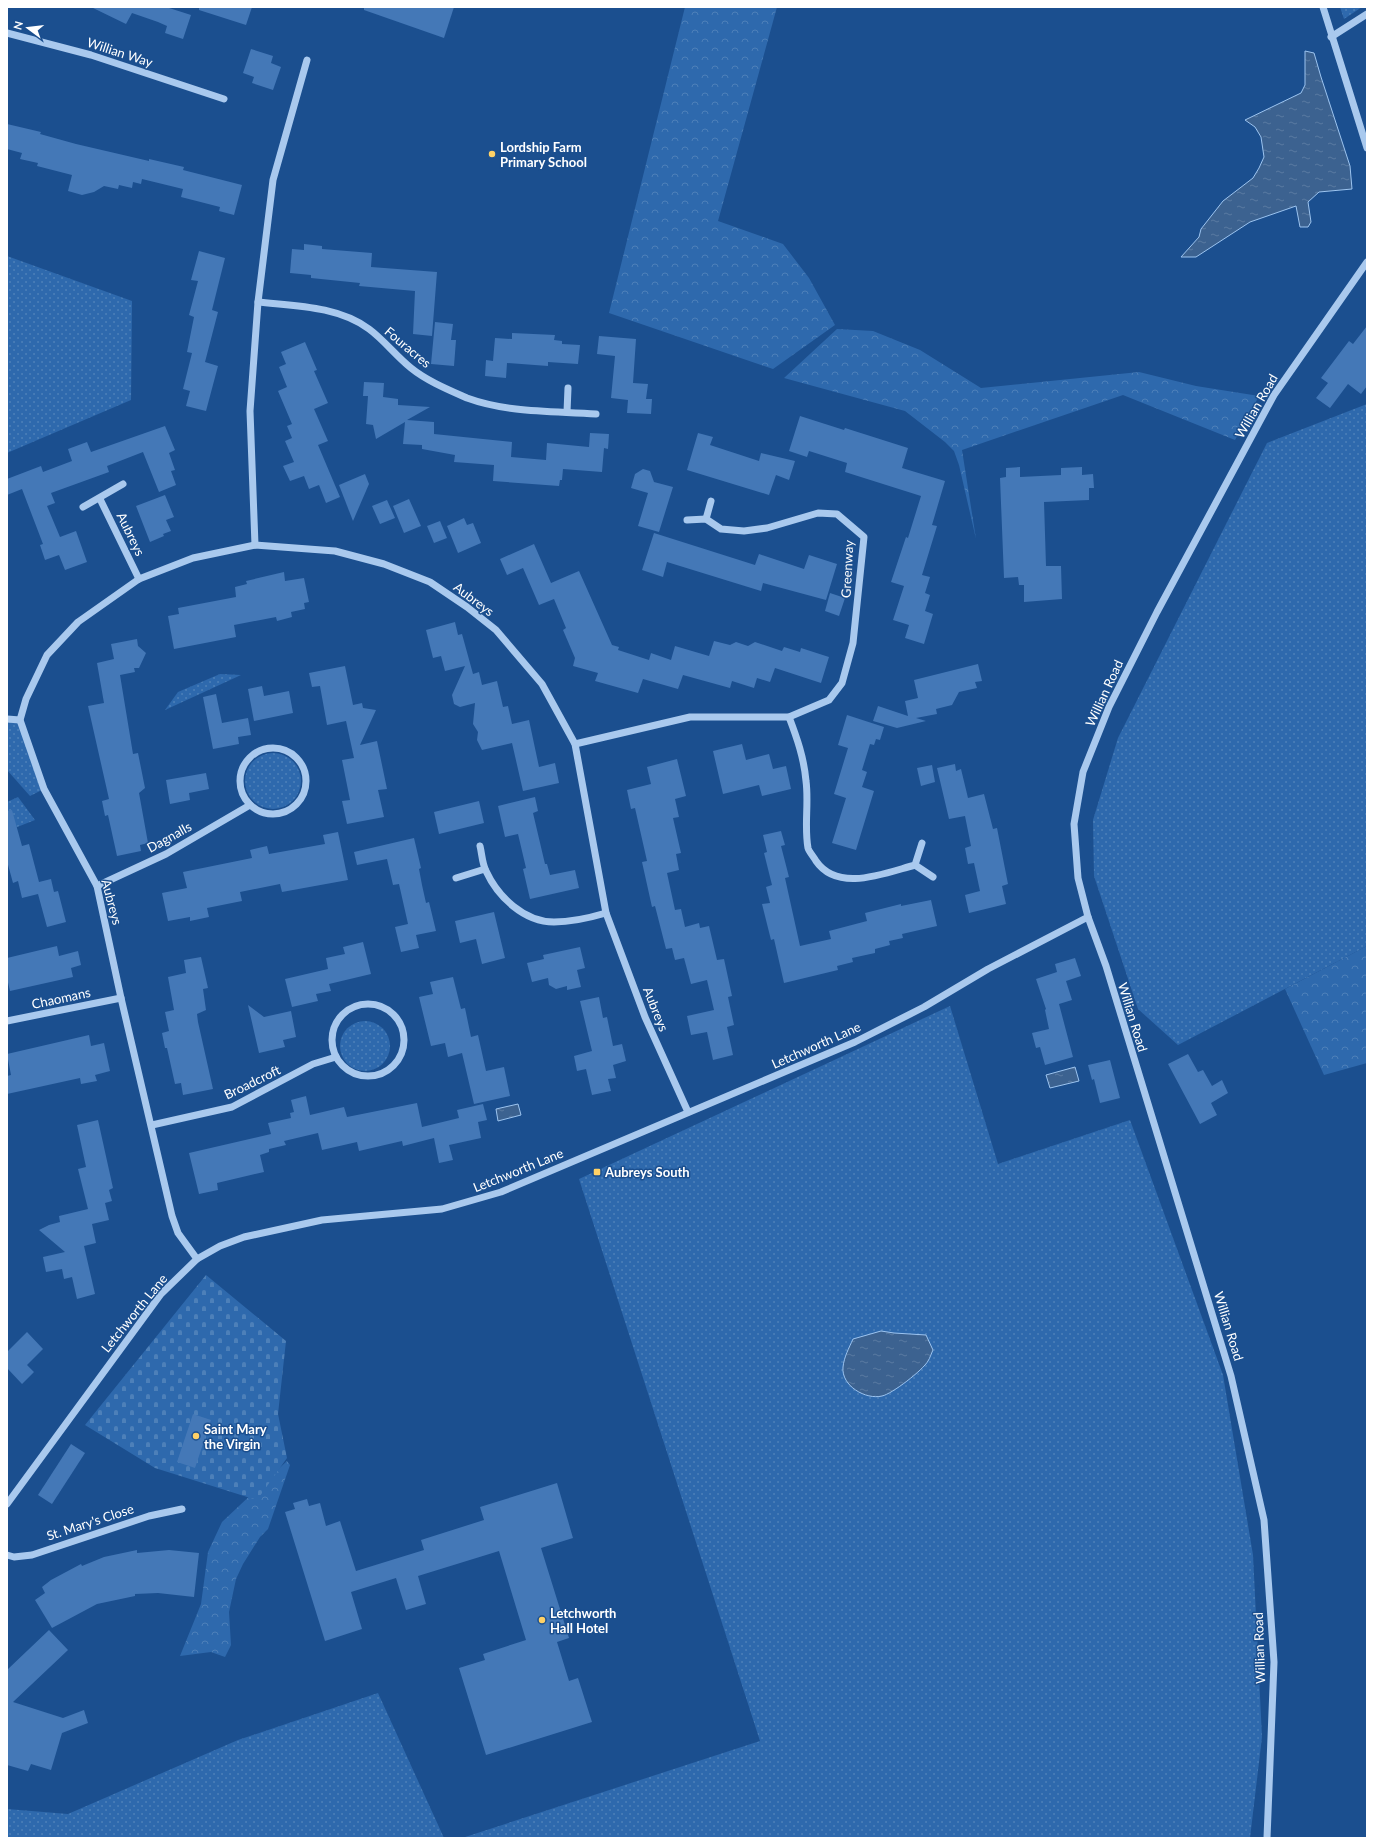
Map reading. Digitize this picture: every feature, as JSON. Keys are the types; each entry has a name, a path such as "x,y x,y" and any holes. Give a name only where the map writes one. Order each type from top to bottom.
{"street":[{"path":"1323,7 1331,37 1367,148"},
{"path":"1331,37 1367,14"},
{"name":"Willian Way","path":"7,34 91,55 224,99"},
{"path":"255,545 250,411 258,302 273,180 307,60"},
{"name":"Willian Road","path":"1267,1838 1274,1662 1264,1520 1231,1376 1106,966 1088,917 1078,878 1074,824 1084,772 1109,707 1181,567 1274,395 1344,293 1367,264"},
{"name":"Fouracres","path":"258,302 328,311 348,318 369,329 412,369 468,398 495,406 528,410 596,414"},
{"path":"567,412 568,388"},
{"path":"83,507 100,499 123,484"},
{"name":"Aubreys","path":"100,499 139,579"},
{"path":"687,520 706,519 711,501"},
{"name":"Greenway","path":"575,744 690,717 789,717 829,700 842,683 853,643 864,538 837,514 818,513 768,528 744,531 721,529 706,519"},
{"name":"Aubreys","path":"197,1259 178,1233 172,1216 152,1125 121,998 98,886 44,789 20,720 26,699 47,655 78,622 139,579 193,558 255,545 335,551 384,564 430,582 467,607 496,630 542,684 575,744 606,913 645,1017 688,1112"},
{"path":"789,717 802,751 805,775 808,849 818,864 831,875 849,879 875,875 915,865 933,878"},
{"path":"7,719 20,720"},
{"path":"262,749 284,749 292,753 302,763 306,776 301,799 297,804 284,813 268,814 250,805 242,793 240,773 251,756 262,749"},
{"name":"Dagnalls","path":"98,886 166,854 250,805"},
{"path":"915,865 922,843"},
{"path":"480,846 485,869 493,884 505,899 516,909 541,920 558,922 585,919 606,913"},
{"path":"456,878 485,869"},
{"name":"Letchworth Lane","path":"7,1504 152,1306 197,1259 220,1246 244,1237 322,1220 442,1209 472,1202 501,1192 855,1042 924,1007 988,969 1088,917"},
{"name":"Chaomans","path":"7,1021 121,998"},
{"path":"369,1003 385,1007 395,1016 402,1028 404,1045 401,1055 393,1066 382,1074 366,1076 354,1074 336,1057 332,1045 332,1035 338,1018 352,1007 369,1003"},
{"name":"Broadcroft","path":"152,1125 232,1108 313,1064 336,1057"},
{"name":"St. Mary's Close","path":"7,1555 14,1557 32,1555 149,1516 182,1509"}],"green space":[{"path":"685,7 777,7 718,221 783,244 809,278 835,325 773,369 609,313"},
{"path":"1340,7 1362,7 1344,19"},
{"path":"7,256 132,301 131,400 7,453"},
{"path":"837,329 873,331 920,350 981,388 1139,372 1196,386 1259,396 1235,440 1123,395 962,450 976,539 959,465 954,451 945,442 905,411 784,378"},
{"path":"1367,404 1367,946 1178,1045 1138,1009 1094,876 1093,820 1118,738 1267,443"},
{"path":"220,674 241,675 165,710 178,692"},
{"path":"7,719 20,720 44,789 30,796 7,770"},
{"path":"273,753 288,758 296,766 301,781 296,796 288,804 273,809 258,804 250,796 245,781 250,766 258,758"},
{"path":"18,797 35,820 7,831 7,802"},
{"path":"1367,946 1367,1063 1324,1075 1285,989"},
{"path":"950,1006 998,1164 1130,1120 1223,1375 1253,1555 1262,1737 1250,1838 462,1838 760,1741 579,1179"},
{"path":"365,1021 374,1023 385,1032 390,1046 388,1055 379,1066 365,1071 356,1069 345,1060 340,1046 342,1037 351,1026"},
{"path":"206,1275 286,1341 278,1414 287,1458 257,1500 155,1468 85,1425"},
{"path":"287,1461 290,1465 268,1529 260,1537 243,1564 236,1579 229,1612 231,1645 225,1657 211,1652 180,1656 201,1604 208,1552 222,1522"},
{"path":"378,1693 444,1838 7,1838 7,1809 68,1814 238,1740"}],"water":[{"path":"1305,51 1314,53 1350,166 1352,189 1319,192 1308,202 1311,222 1308,227 1300,227 1296,206 1250,222 1196,257 1181,257 1199,237 1201,229 1223,201 1253,178 1264,157 1261,137 1255,127 1245,120 1301,93 1305,85"},
{"path":"1075,1067 1079,1081 1050,1088 1046,1075"},
{"path":"518,1104 521,1115 498,1121 496,1109"},
{"path":"881,1331 926,1335 933,1350 929,1360 914,1376 887,1394 876,1397 862,1394 850,1386 843,1374 843,1367 853,1339"}],"building":[{"path":"91,7 166,7 191,15 183,39 165,33 167,26 158,22 132,13 126,24"},
{"path":"199,7 252,7 246,25 199,10"},
{"path":"364,7 454,7 444,38 364,10"},
{"path":"251,49 273,56 271,63 281,67 273,90 252,83 254,77 243,73"},
{"path":"7,124 41,132 40,134 76,144 149,161 149,159 184,167 183,170 242,185 234,215 219,211 220,207 181,197 183,189 142,179 141,184 133,182 132,188 119,185 118,189 104,186 94,192 82,195 68,191 72,175 37,166 38,163 20,159 22,153 7,149"},
{"path":"304,244 322,246 322,249 372,253 371,267 437,272 432,336 413,334 415,291 359,286 360,283 311,278 311,275 290,273 292,249 304,250"},
{"path":"199,251 225,258 212,310 218,312 205,362 218,366 206,411 186,406 190,391 183,389 192,353 187,352 194,317 189,315 198,281 191,280"},
{"path":"435,322 453,324 451,340 456,340 454,366 431,364"},
{"path":"1367,326 1367,386 1361,394 1348,384 1330,408 1316,398 1328,383 1321,378 1349,341 1353,344"},
{"path":"512,333 555,335 554,340 562,341 562,344 580,345 578,364 548,362 548,366 507,363 506,378 485,376 486,360 493,361 495,338 512,339"},
{"path":"599,336 636,339 633,383 648,384 646,399 652,399 651,414 627,413 628,400 611,398 615,356 597,354"},
{"path":"305,342 317,370 314,371 328,403 314,409 328,441 318,445 340,497 326,503 319,485 309,489 304,476 290,481 283,466 294,462 285,441 292,438 287,426 292,424 278,391 287,387 279,367 286,364 281,352"},
{"path":"364,382 384,383 383,397 398,399 398,405 430,407 407,420 434,422 434,434 512,442 511,457 546,460 547,443 589,447 590,433 609,434 608,449 604,448 602,472 563,469 562,480 560,480 559,486 493,481 494,465 454,462 455,455 422,449 422,445 403,444 405,422 376,439 373,425 366,424 368,396 363,396"},
{"path":"800,416 844,430 845,428 908,448 902,468 945,481 932,525 937,526 922,575 930,577 925,593 930,595 925,611 933,614 924,644 905,638 909,625 893,620 904,586 891,582 906,537 908,538 921,496 845,472 847,463 809,451 807,457 789,451"},
{"path":"165,426 175,450 169,453 175,470 171,471 176,485 159,492 143,452 107,466 109,472 51,493 55,503 47,506 60,537 76,531 87,562 65,570 59,555 45,560 40,545 43,544 22,489 7,495 7,479 41,466 43,472 72,461 68,449 87,442 91,452"},
{"path":"698,433 713,437 710,445 759,461 761,453 795,461 789,480 776,475 769,495 687,470"},
{"path":"1020,467 1020,477 1061,475 1061,468 1082,467 1082,475 1093,474 1094,488 1089,488 1089,500 1044,502 1046,566 1061,566 1062,599 1024,602 1024,585 1019,585 1018,577 1004,578 1000,478 1006,477 1006,468"},
{"path":"643,469 650,471 654,482 673,487 659,532 638,526 648,493 631,488 635,474"},
{"path":"365,474 369,484 353,521 339,485"},
{"path":"165,495 174,517 166,520 171,531 150,542 136,506"},
{"path":"409,499 421,526 404,533 393,506"},
{"path":"387,500 395,518 380,524 372,506"},
{"path":"464,518 467,525 473,523 481,543 458,553 447,526"},
{"path":"440,521 447,538 434,543 427,526"},
{"path":"654,533 755,565 759,554 804,569 809,555 837,564 826,600 763,583 761,591 667,562 663,577 642,570"},
{"path":"534,544 551,583 579,571 612,645 619,647 618,650 649,660 651,653 671,660 675,646 709,656 714,641 730,645 736,642 748,646 755,642 782,651 784,647 800,652 801,648 829,657 821,683 775,668 770,682 757,678 754,688 732,681 730,688 683,675 678,689 643,679 638,693 595,681 598,673 573,666 575,658 563,630 566,628 554,599 539,605 523,568 507,575 500,559"},
{"path":"284,572 285,581 304,578 309,602 304,603 305,609 291,612 292,617 277,621 276,617 234,625 236,637 174,649 168,616 179,614 178,608 236,597 235,587 247,584 246,581"},
{"path":"830,593 845,598 839,616 825,611"},
{"path":"455,622 458,635 462,634 473,674 479,672 482,685 497,681 503,707 508,706 512,724 529,720 539,767 555,763 559,783 523,791 512,743 482,750 477,740 478,732 473,724 475,703 460,707 454,704 452,695 465,666 445,671 441,656 433,658 426,630"},
{"path":"137,639 138,646 146,653 139,668 134,668 135,672 120,675 133,754 138,753 145,788 139,793 148,843 140,845 141,851 117,856 108,815 105,816 102,801 109,799 88,706 104,703 97,663 114,659 111,644"},
{"path":"978,664 982,681 975,682 977,688 959,692 952,705 936,709 937,714 916,718 926,721 897,728 873,721 878,706 908,716 905,701 918,698 914,680"},
{"path":"345,666 353,705 362,703 363,708 376,710 360,745 377,741 387,789 378,790 384,817 347,824 342,801 350,800 342,760 354,758 346,721 327,725 320,686 312,687 309,673"},
{"path":"262,686 264,696 289,691 293,713 254,721 248,689"},
{"path":"216,694 222,723 248,718 251,735 238,737 239,744 213,749 203,697"},
{"path":"847,715 884,727 880,740 876,739 874,745 870,744 862,770 867,772 862,787 874,791 856,850 832,843 846,798 834,794 848,748 838,745"},
{"path":"742,744 746,760 769,754 773,769 786,766 791,789 762,796 759,785 723,794 713,751"},
{"path":"677,759 686,796 675,799 679,817 673,818 681,853 676,854 679,870 667,873 675,910 681,909 685,927 699,923 700,928 709,926 717,960 724,959 732,996 728,997 734,1025 727,1027 733,1055 713,1060 707,1032 691,1035 687,1016 714,1010 707,980 691,984 684,958 675,960 672,948 666,949 655,906 652,907 642,862 647,861 635,808 631,809 627,790 651,784 647,767"},
{"path":"955,764 956,771 961,769 968,798 984,794 993,829 997,828 1008,884 1002,886 1006,904 969,913 965,895 980,891 974,863 968,864 965,848 971,846 965,816 949,819 937,768"},
{"path":"932,765 935,782 921,786 917,768"},
{"path":"206,773 209,789 189,793 190,800 170,804 166,780"},
{"path":"535,797 538,811 533,813 545,864 547,864 550,875 575,870 579,888 530,899 523,869 526,868 518,834 505,837 498,806"},
{"path":"479,801 484,823 439,834 434,812"},
{"path":"12,810 22,846 29,844 39,882 51,879 54,892 58,891 66,922 47,927 38,894 22,898 18,881 13,883 7,861 7,811"},
{"path":"781,831 785,845 781,846 789,877 785,878 800,946 831,939 829,931 867,921 865,913 901,904 901,906 931,900 937,926 902,934 903,938 889,941 890,945 875,949 875,953 852,958 853,962 837,966 838,970 784,983 774,939 771,940 762,904 770,903 766,887 772,885 764,853 767,852 763,835"},
{"path":"338,832 348,880 282,892 280,884 240,892 242,901 207,908 209,917 190,921 190,917 168,921 162,893 187,888 183,872 252,858 250,850 267,846 269,854 325,844 323,835"},
{"path":"414,838 421,868 419,869 426,903 429,902 436,931 416,935 419,948 401,952 395,927 408,924 399,884 393,885 387,859 357,865 354,852"},
{"path":"494,912 505,958 482,964 476,939 460,943 455,921"},
{"path":"363,942 371,974 329,984 331,991 316,994 318,1001 292,1007 285,979 328,969 326,958 345,954 343,947"},
{"path":"57,946 59,956 78,951 81,965 71,968 73,977 10,991 7,978 7,958"},
{"path":"580,947 585,968 577,970 581,987 567,990 567,986 556,989 549,985 548,978 532,982 527,963 544,959 543,955"},
{"path":"201,957 208,988 203,989 206,1010 197,1014 213,1089 183,1095 181,1083 175,1084 162,1033 169,1031 165,1012 174,1010 168,977 186,973 184,960"},
{"path":"1075,958 1081,976 1066,981 1072,1000 1059,1004 1073,1057 1045,1065 1040,1047 1036,1048 1032,1033 1049,1029 1046,1009 1036,979 1057,972 1055,964"},
{"path":"453,977 461,1009 465,1008 471,1037 478,1035 486,1071 504,1067 510,1096 474,1104 462,1053 448,1057 445,1043 431,1046 419,997 433,994 430,982"},
{"path":"599,997 603,1018 607,1017 613,1046 622,1044 626,1061 613,1065 616,1078 608,1079 611,1091 592,1095 586,1069 577,1071 574,1056 592,1051 580,1001"},
{"path":"248,1005 264,1017 291,1011 296,1037 283,1040 285,1047 259,1053"},
{"path":"89,1035 91,1046 104,1043 110,1071 95,1075 97,1081 81,1084 80,1078 7,1094 7,1076 11,1075 7,1054"},
{"path":"1188,1054 1198,1072 1203,1070 1212,1086 1222,1080 1228,1093 1211,1103 1217,1115 1200,1124 1168,1064"},
{"path":"1110,1060 1120,1098 1100,1103 1094,1079 1092,1080 1088,1065"},
{"path":"306,1096 310,1115 344,1107 347,1117 417,1103 422,1127 459,1118 457,1110 483,1104 487,1120 478,1122 481,1138 449,1145 453,1160 439,1163 434,1138 403,1146 402,1141 359,1151 357,1142 322,1150 318,1133 284,1141 286,1145 269,1149 269,1152 260,1155 264,1172 217,1183 218,1190 199,1194 189,1153 271,1134 268,1123 291,1118 290,1113 294,1112 291,1100"},
{"path":"98,1120 113,1188 109,1190 112,1201 105,1203 109,1220 92,1224 96,1243 84,1246 95,1294 77,1299 72,1277 64,1279 62,1269 46,1272 43,1257 65,1252 39,1230 60,1222 59,1216 88,1209 78,1169 86,1167 77,1125"},
{"path":"27,1332 43,1349 27,1365 34,1372 22,1384 7,1368 7,1352"},
{"name":"Saint Mary the Virgin","path":"193,1414 211,1420 195,1468 177,1462"},
{"path":"71,1444 85,1453 52,1504 38,1495"},
{"name":"Letchworth Hall Hotel","path":"557,1483 573,1538 541,1548 569,1638 557,1642 569,1681 578,1678 592,1722 486,1755 459,1668 485,1660 483,1654 526,1640 499,1551 418,1576 426,1604 406,1610 396,1578 351,1592 362,1629 325,1641 285,1512 295,1509 293,1503 307,1499 309,1506 320,1503 326,1526 340,1521 356,1571 424,1550 421,1540 484,1520 480,1507"},
{"path":"137,1550 137,1553 169,1550 199,1553 194,1597 158,1593 135,1594 135,1596 97,1604 52,1628 35,1600 45,1593 42,1587 51,1580 81,1564 82,1566 104,1557"},
{"path":"49,1630 68,1650 13,1702 63,1718 84,1710 88,1723 62,1733 51,1770 31,1764 28,1771 7,1765 7,1670"}],"place":[{"name":"Lordship Farm Primary School","path":"492,154"},
{"name":"Aubreys South","path":"597,1172"},
{"name":"Saint Mary the Virgin","path":"196,1436"},
{"name":"Letchworth Hall Hotel","path":"542,1620"}]}
